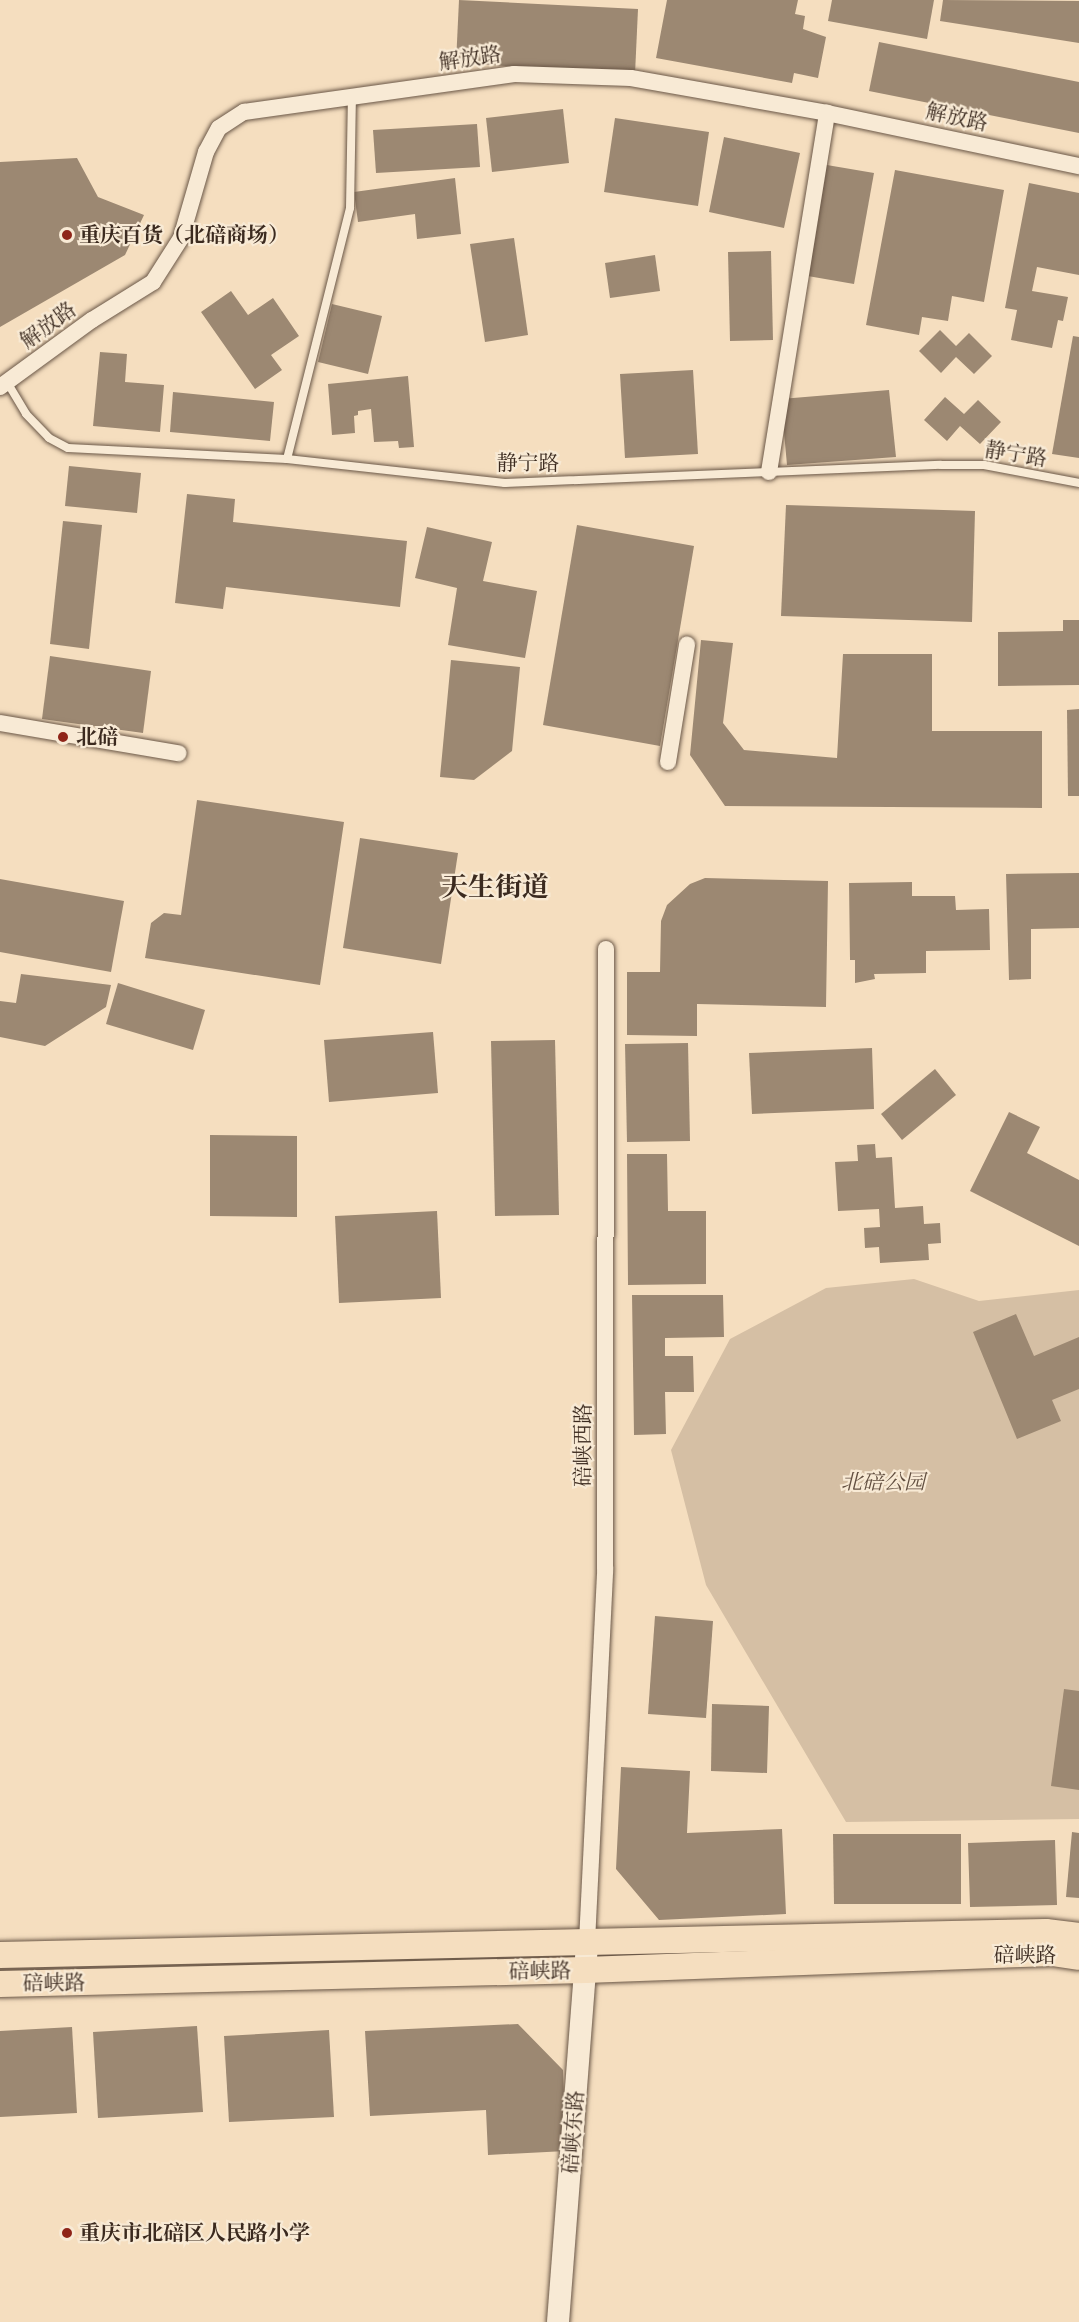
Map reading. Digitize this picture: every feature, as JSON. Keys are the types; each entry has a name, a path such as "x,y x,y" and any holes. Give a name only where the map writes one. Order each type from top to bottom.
{"main road":[{"name":"碚峡路","path":"0,1955 1046,1932 1079,1936"},
{"name":"碚峡路","path":"0,1984 585,1970 1052,1953 1079,1957"}],"street":[{"name":"解放路","path":"4,385 92,321 153,282 181,237 206,152 219,128 244,112 514,74 619,77 827,113 1079,166"},
{"path":"769,472 827,113"},
{"path":"668,762 687,645"},
{"path":"0,723 178,753"},
{"name":"碚峡西路","path":"587,1942 605,1569 606,949"},
{"name":"碚峡东路","path":"558,2322 587,1942"}],"lane":[{"path":"287,459 350,208 352,98"},
{"name":"静宁路","path":"4,385 26,414 49,438 68,448 287,459 505,483 941,465 984,465 1079,483"}],"green space":[{"name":"北碚公园","path":"914,1279 979,1301 1079,1290 1079,1819 846,1822 706,1585 671,1450 730,1339 826,1288"}],"building":[{"path":"459,0 638,9 635,74 456,63"},
{"path":"667,0 798,0 795,14 805,16 803,29 826,37 818,78 794,73 792,83 656,58"},
{"path":"832,0 934,0 927,39 828,21"},
{"path":"943,0 1079,1 1079,43 940,21"},
{"path":"879,42 1079,82 1079,133 869,91"},
{"path":"563,109 569,163 492,172 486,118"},
{"path":"615,118 709,132 698,206 604,192"},
{"path":"477,124 480,167 376,173 373,130"},
{"path":"724,137 800,153 784,228 709,212"},
{"name":"重庆百货（北碚商场）","path":"77,158 98,197 144,215 125,255 0,327 0,162"},
{"path":"821,164 874,173 854,284 802,275"},
{"path":"895,170 1004,190 984,302 952,296 948,321 922,317 919,335 866,325"},
{"path":"455,178 461,234 417,239 415,214 358,222 354,192"},
{"path":"1029,183 1079,193 1079,275 1037,267 1032,291 1068,297 1063,321 1058,320 1052,348 1011,340 1017,310 1005,308"},
{"path":"514,238 528,335 485,342 470,244"},
{"path":"771,251 773,340 730,341 728,252"},
{"path":"655,255 660,291 610,298 605,263"},
{"path":"231,291 248,315 273,298 299,336 271,355 282,370 255,389 201,312"},
{"path":"332,304 382,316 368,374 318,362"},
{"path":"940,330 956,346 969,333 992,356 974,374 956,357 941,373 919,351"},
{"path":"1073,336 1079,337 1079,458 1052,454"},
{"path":"100,352 127,354 125,382 164,385 160,432 93,426"},
{"path":"693,370 698,454 625,458 620,374"},
{"path":"408,376 414,447 399,448 398,441 374,442 371,409 358,411 358,415 354,416 355,433 332,435 328,384"},
{"path":"889,390 896,457 787,465 781,399"},
{"path":"173,392 274,402 270,441 170,432"},
{"path":"945,397 964,414 978,400 1001,422 980,444 960,426 947,441 924,420"},
{"path":"69,466 141,473 137,513 65,506"},
{"path":"187,494 235,499 233,522 407,541 400,607 226,587 223,609 175,603"},
{"path":"786,505 975,511 972,622 781,616"},
{"path":"63,521 102,525 89,649 50,644"},
{"path":"577,525 694,546 660,746 543,725"},
{"path":"427,527 492,542 483,581 537,591 525,658 448,645 457,588 415,578"},
{"path":"1063,620 1079,620 1079,685 998,686 998,632 1063,631"},
{"path":"701,640 733,643 723,723 744,750 837,758 843,654 932,654 932,731 1042,731 1042,808 725,806 690,755"},
{"path":"50,656 151,671 143,733 42,719"},
{"path":"451,660 520,667 512,751 474,780 440,777"},
{"path":"1079,709 1079,796 1068,796 1067,710"},
{"path":"197,800 344,822 320,985 145,958 151,923 164,913 181,915"},
{"path":"360,838 458,853 441,964 343,948"},
{"path":"1079,873 1079,928 1031,929 1031,979 1009,980 1006,874"},
{"path":"705,878 828,881 826,1007 697,1004 697,1036 627,1035 627,972 660,972 661,921 667,905 690,884"},
{"path":"0,879 124,901 111,972 0,952"},
{"path":"912,882 912,896 955,896 956,910 989,909 990,950 926,951 926,973 874,974 875,979 855,983 855,960 850,960 849,883"},
{"path":"21,974 111,985 106,1007 45,1046 0,1037 0,1001 16,1003"},
{"path":"118,983 205,1010 193,1050 106,1024"},
{"path":"433,1032 438,1093 329,1102 324,1040"},
{"path":"555,1040 559,1215 495,1216 491,1041"},
{"path":"688,1043 690,1141 627,1142 625,1044"},
{"path":"872,1048 874,1109 752,1114 749,1053"},
{"path":"935,1069 956,1095 902,1140 881,1114"},
{"path":"1009,1112 1040,1127 1027,1153 1079,1180 1079,1246 970,1191"},
{"path":"210,1135 297,1136 297,1217 210,1216"},
{"path":"875,1144 876,1158 892,1157 895,1208 923,1206 924,1224 940,1223 941,1243 928,1244 929,1260 880,1263 879,1247 865,1248 864,1228 880,1227 879,1209 838,1211 835,1162 858,1161 857,1145"},
{"path":"627,1154 667,1154 668,1211 706,1211 706,1284 628,1285"},
{"path":"437,1211 441,1298 339,1303 335,1216"},
{"path":"632,1295 723,1295 724,1337 665,1338 665,1356 693,1356 694,1392 665,1392 666,1434 634,1435"},
{"path":"1016,1314 1034,1356 1079,1337 1079,1389 1052,1400 1061,1421 1017,1439 973,1332"},
{"path":"655,1616 713,1621 706,1718 648,1714"},
{"path":"1064,1689 1079,1691 1079,1790 1051,1786"},
{"path":"712,1704 769,1706 767,1773 711,1771"},
{"path":"621,1767 690,1771 687,1833 782,1829 786,1914 659,1920 616,1869"},
{"path":"1072,1832 1079,1833 1079,1898 1066,1897"},
{"path":"833,1834 961,1834 961,1904 834,1904"},
{"path":"1055,1840 1057,1905 970,1907 968,1843"},
{"path":"518,2024 563,2070 566,2151 488,2155 486,2110 370,2116 365,2031"},
{"path":"197,2026 203,2112 98,2118 93,2032"},
{"path":"72,2027 77,2113 0,2117 0,2031"},
{"path":"329,2030 334,2117 229,2122 224,2036"}],"place":[{"name":"重庆百货（北碚商场）","path":"67,235"},
{"name":"北碚","path":"63,737"},
{"name":"重庆市北碚区人民路小学","path":"67,2233"}],"district":[{"name":"天生街道","path":"495,887"}]}
